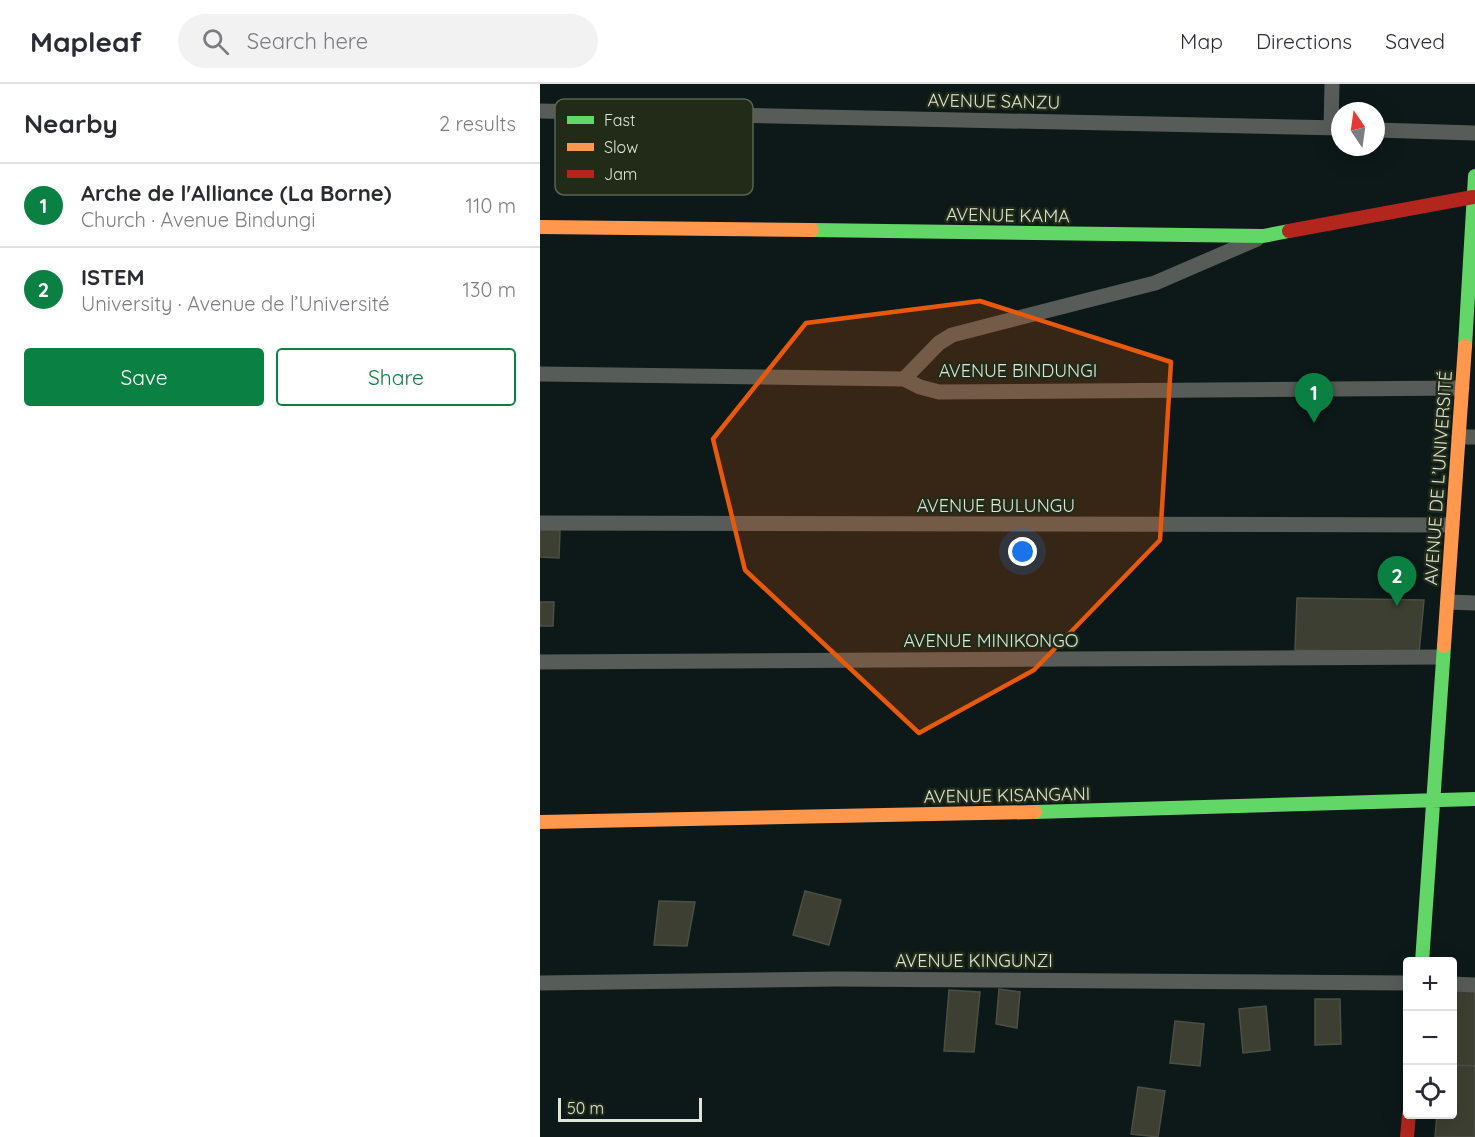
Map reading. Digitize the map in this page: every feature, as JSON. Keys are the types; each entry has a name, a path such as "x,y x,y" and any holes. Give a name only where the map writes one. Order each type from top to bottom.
{"street":[{"path":"1332,84 1333,102"},
{"name":"AVENUE SANZU","path":"540,111 555,111"},
{"name":"AVENUE SANZU","path":"753,116 1331,128"},
{"path":"1385,129 1475,133"},
{"name":"AVENUE DE L’UNIVERSITÉ","path":"1422,957 1462,388 1471,303 1475,176"},
{"name":"AVENUE KAMA","path":"540,227 1263,236 1473,197"},
{"path":"904,379 939,343 952,335 1155,283 1263,236"},
{"name":"AVENUE BINDUNGI","path":"540,374 904,379 920,387 939,392 1462,388"},
{"path":"1459,436 1475,437"},
{"name":"AVENUE BULUNGU","path":"540,524 1452,525"},
{"path":"1448,602 1475,603"},
{"name":"AVENUE MINIKONGO","path":"540,662 1443,657"},
{"name":"AVENUE KISANGANI","path":"540,822 1100,811 1475,799"},
{"name":"AVENUE KINGUNZI","path":"540,983 836,979 1403,982"},
{"path":"1457,984 1475,985"},
{"path":"1407,1137 1409,1119"}],"highlighted area":[{"path":"980,301 1171,362 1160,540 1034,670 919,733 745,570 713,439 806,323"}],"shaded area":[{"path":"540,84 1475,84 1475,1137 540,1137"}],"building":[{"path":"540,529 560,530 559,558 540,557"},
{"path":"1297,598 1424,600 1419,653 1295,650"},
{"path":"540,602 554,602 553,626 540,626"},
{"path":"805,891 841,900 829,945 793,935"},
{"path":"659,901 695,902 687,946 654,945"},
{"path":"1457,983 1475,984 1475,1066 1457,1065"},
{"path":"999,989 1020,992 1017,1028 996,1024"},
{"path":"949,990 980,992 974,1052 944,1051"},
{"path":"1315,999 1340,999 1341,1044 1315,1045"},
{"path":"1266,1006 1270,1050 1243,1053 1239,1009"},
{"path":"1175,1021 1204,1024 1200,1066 1170,1063"},
{"path":"1457,1065 1475,1066 1475,1137 1435,1137 1437,1119 1457,1119"},
{"path":"1138,1087 1165,1091 1158,1137 1131,1134"}],"traffic: fast":[{"path":"1465,346 1475,176"},
{"path":"812,230 1263,236 1289,231"},
{"path":"1422,957 1444,646"},
{"path":"1035,812 1475,799"}],"traffic: slow":[{"path":"540,227 812,230"},
{"path":"1444,646 1465,346"},
{"path":"540,822 1035,812"}],"traffic: jam":[{"path":"1289,231 1473,197"},
{"path":"1407,1137 1409,1119"}],"place":[{"name":"Arche de l'Alliance (La Borne)","path":"1314,423"},
{"name":"ISTEM","path":"1397,606"}]}
